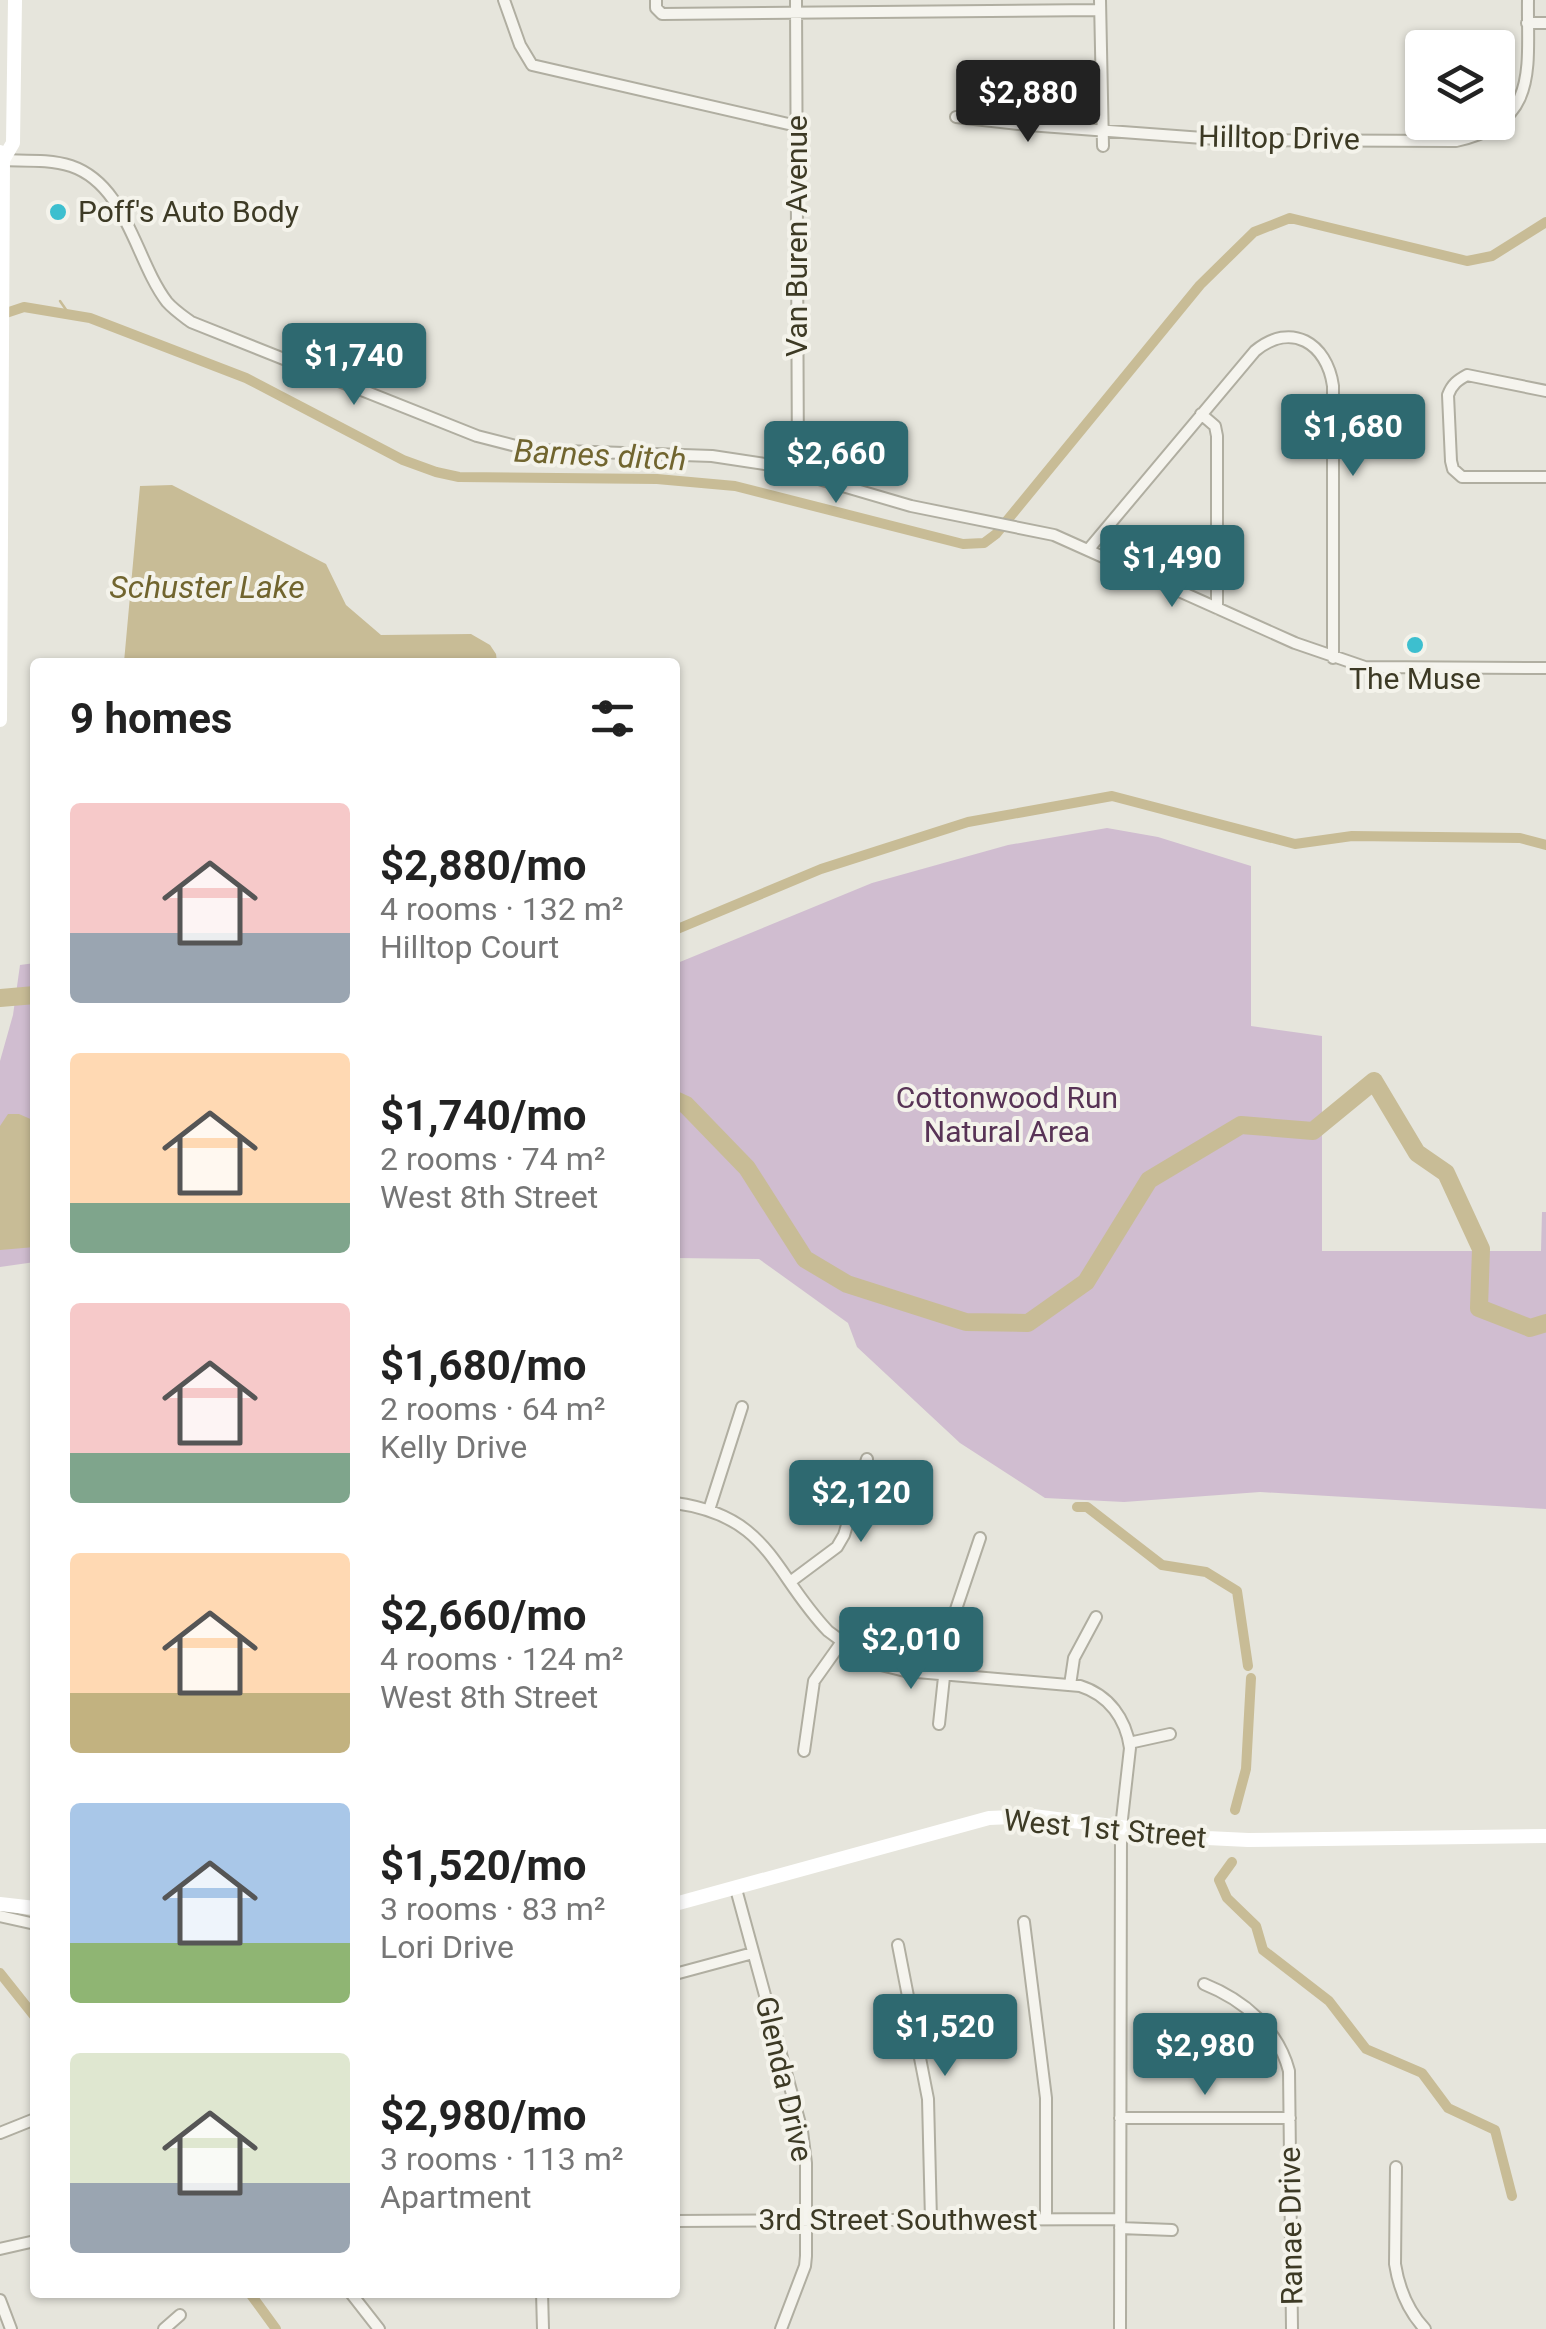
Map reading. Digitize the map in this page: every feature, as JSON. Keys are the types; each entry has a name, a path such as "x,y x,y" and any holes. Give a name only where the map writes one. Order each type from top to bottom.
{"main road":[{"path":"0,720 1,158 12,143 14,0"},
{"name":"West 1st Street","path":"680,1903 988,1818 1033,1816 1248,1840 1546,1836"},
{"path":"0,1904 30,1907"}],"street":[{"path":"504,0 520,45 532,65 797,126"},
{"path":"656,0 656,8 662,14 1100,5 1103,146"},
{"name":"Van Buren Avenue","path":"796,0 798,472"},
{"name":"Hilltop Drive","path":"956,117 1230,140 1466,139 1498,124 1522,95 1528,68 1528,0"},
{"path":"1527,23 1546,23"},
{"path":"1,158 58,162 93,177 117,207 168,303 191,322 477,436 536,450 712,456 771,464 911,506 1054,534 1333,658 1365,668 1546,668"},
{"path":"1088,550 1259,347 1282,338 1312,344 1326,358 1332,386 1333,658"},
{"path":"1546,391 1467,375 1448,394 1453,469 1462,476 1546,477"},
{"path":"1201,414 1214,426 1216,436 1217,608"},
{"path":"709,1510 742,1407"},
{"path":"790,1582 837,1548 867,1459"},
{"path":"680,1505 720,1514 756,1536 820,1623 841,1643 881,1665 905,1671 1070,1685 1088,1689 1120,1716 1130,1760 1121,1828 1120,2329"},
{"path":"939,1724 949,1630 980,1538"},
{"path":"1070,1685 1074,1658 1096,1618"},
{"path":"804,1751 814,1680 841,1643"},
{"path":"1129,1743 1170,1734"},
{"name":"Glenda Drive","path":"736,1889 802,2131 806,2163 805,2266 781,2329"},
{"path":"0,1916 30,1923"},
{"path":"1024,1922 1047,2108 1046,2219"},
{"path":"898,1945 928,2099 931,2220"},
{"path":"680,1973 753,1953"},
{"name":"Ranae Drive","path":"1204,1984 1226,1993 1252,2013 1279,2042 1289,2071 1292,2329"},
{"path":"1120,2118 1290,2118"},
{"path":"0,2133 30,2121"},
{"path":"1396,2167 1397,2278 1408,2307 1426,2329"},
{"name":"3rd Street Southwest","path":"680,2221 1046,2219 1172,2230"},
{"path":"0,2249 30,2242"},
{"path":"355,2298 379,2329"},
{"path":"542,2298 543,2329"},
{"path":"0,2300 11,2329"},
{"path":"164,2329 180,2315"}],"green space":[{"name":"Cottonwood Run Natural Area","path":"1107,828 1158,837 1251,866 1251,1026 1322,1036 1322,1251 1541,1251 1542,1212 1546,1212 1546,1509 1260,1492 1124,1502 1045,1498 960,1443 857,1347 848,1323 759,1259 680,1258 680,962 872,883 1008,845"},
{"path":"30,964 30,1263 0,1267 0,1061 13,1015 20,965"}],"water":[{"name":"Schuster Lake","path":"172,485 326,564 346,605 381,635 471,634 490,645 496,658 124,658 140,486"},
{"path":"8,1114 30,1119 30,1247 0,1250 0,1126"}],"waterway":[{"name":"Barnes ditch","path":"0,315 24,307 90,318 246,378 403,460 436,472 459,477 657,479 735,486 963,544 984,543 996,534 1200,285 1254,232 1290,218 1467,261 1492,256 1546,222"},
{"path":"60,301 69,314"},
{"path":"680,928 821,869 968,822 1112,796 1295,844 1352,836 1520,838 1546,845"},
{"path":"0,998 30,995"},
{"path":"680,1102 747,1168 805,1259 847,1284 966,1322 1028,1323 1086,1282 1149,1180 1241,1125 1313,1131 1374,1081 1417,1153 1446,1173 1481,1249 1479,1308 1530,1328 1546,1323"},
{"path":"1077,1507 1087,1507 1162,1565 1206,1572 1237,1591 1248,1666"},
{"path":"1235,1810 1246,1769 1251,1678"},
{"path":"1232,1862 1219,1880 1227,1898 1256,1926 1263,1950 1329,2001 1366,2049 1422,2073 1448,2108 1495,2130 1512,2196"},
{"path":"0,1973 30,2011"},
{"path":"253,2298 276,2329"}],"place":[{"name":"Poff's Auto Body","path":"58,212"},
{"name":"The Muse","path":"1415,645"}]}
